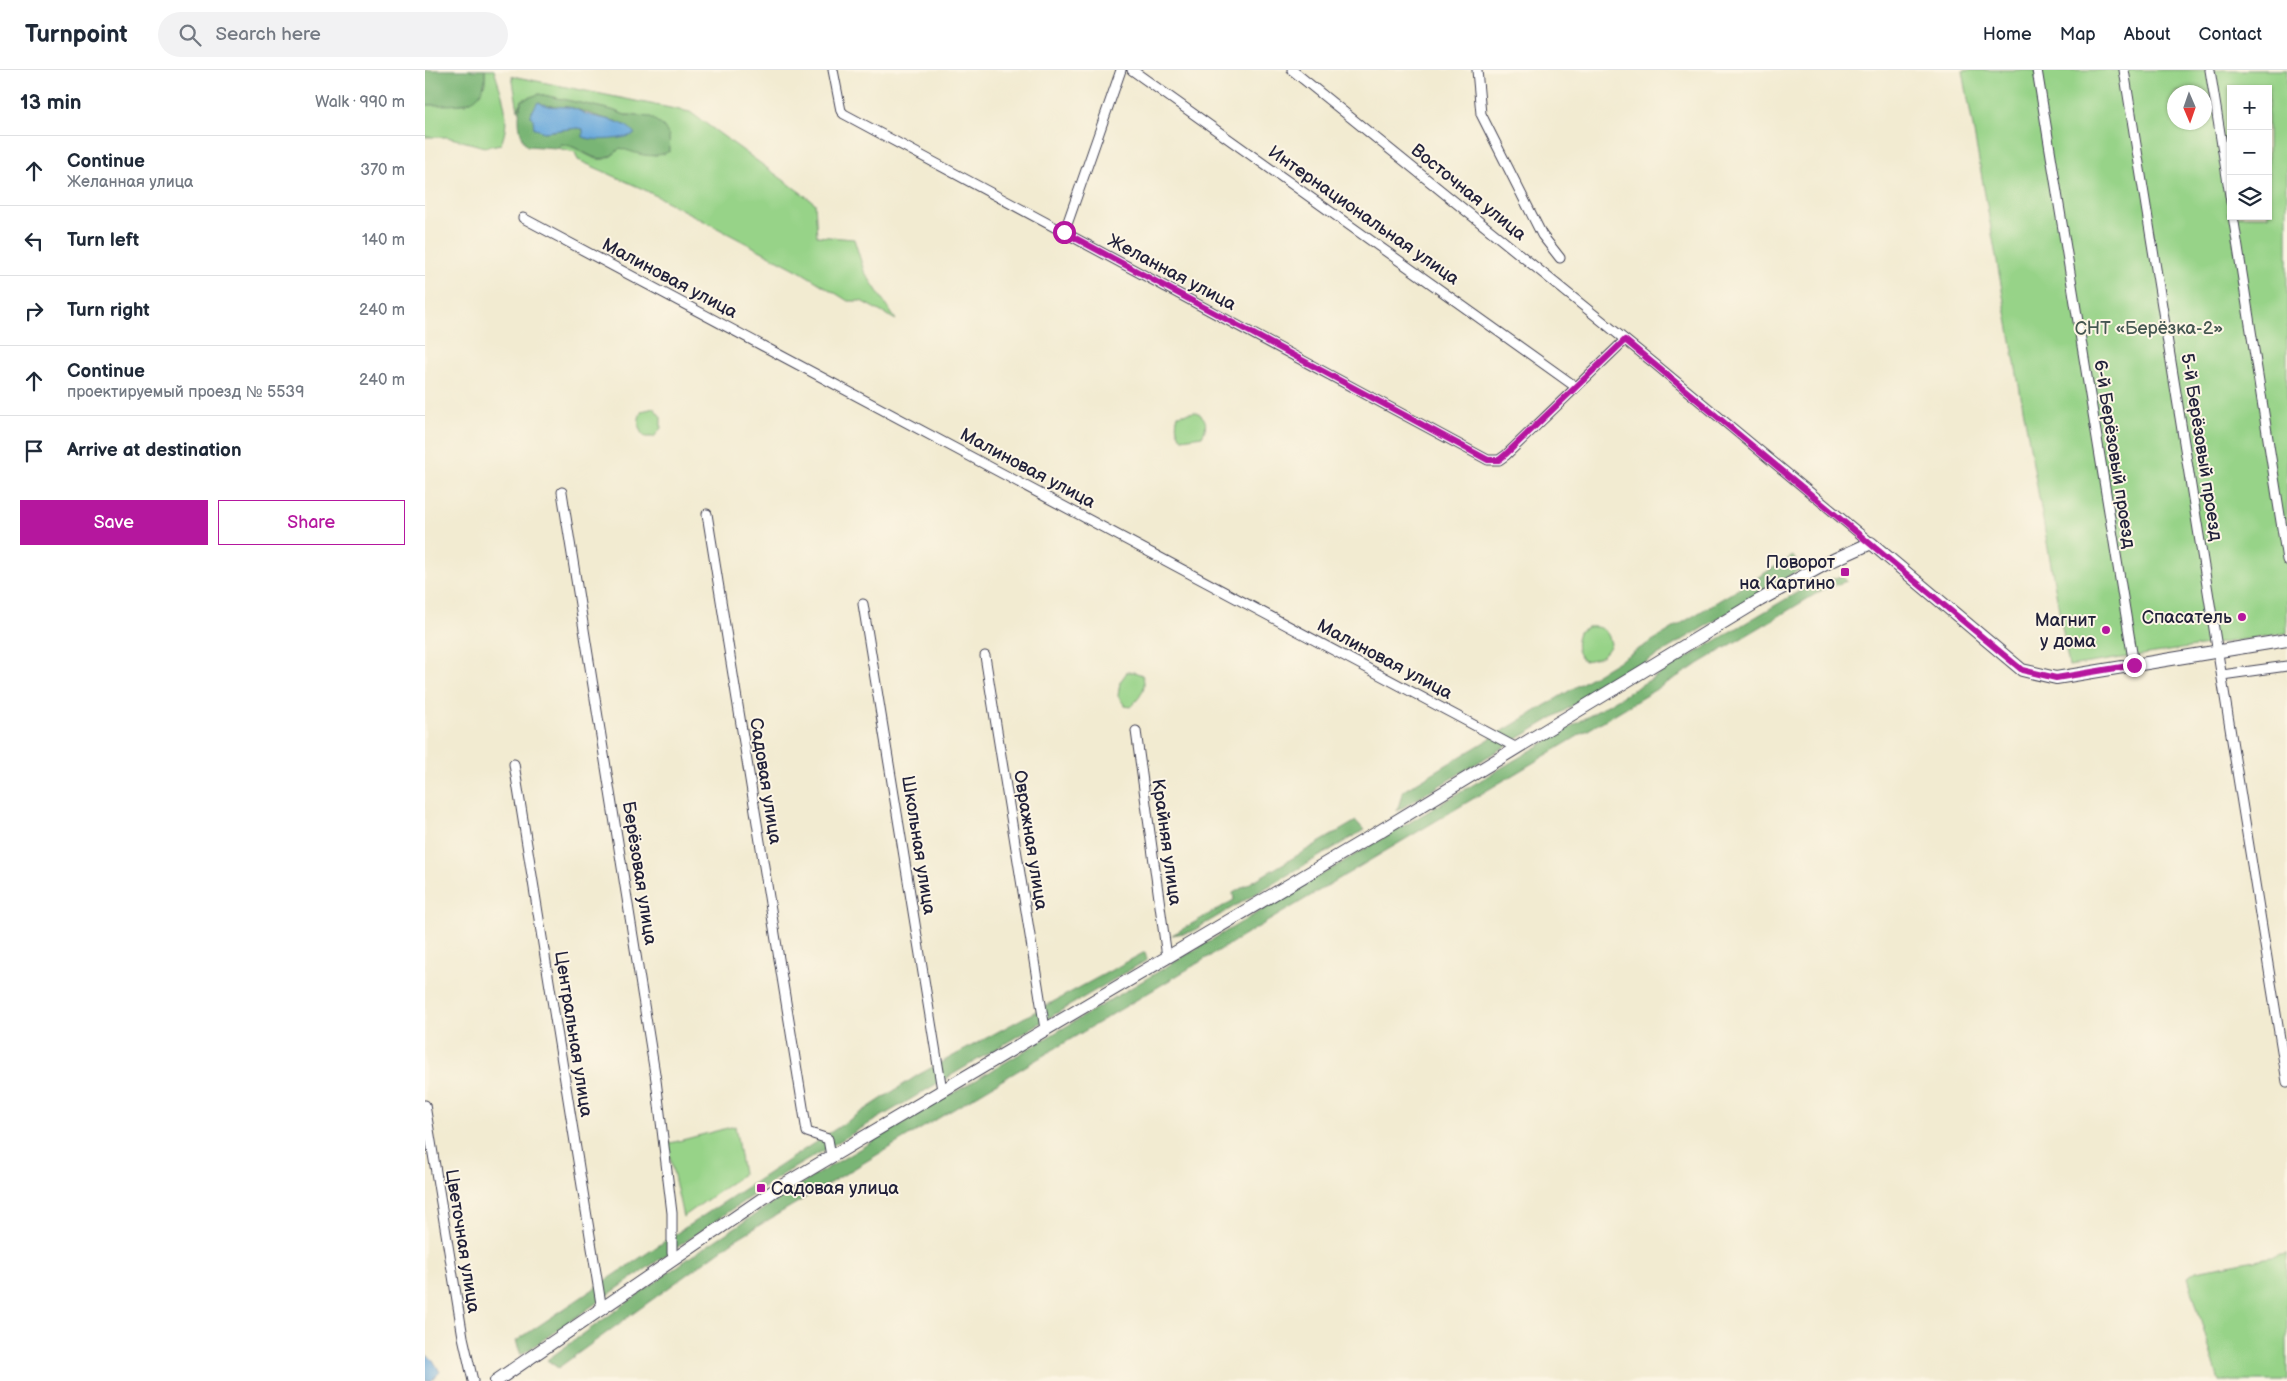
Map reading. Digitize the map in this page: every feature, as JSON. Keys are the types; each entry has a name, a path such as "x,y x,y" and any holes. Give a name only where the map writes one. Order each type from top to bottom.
{"street":[{"name":"Желанная улица","path":"833,70 841,111 1488,460 1499,460 1577,387"},
{"path":"1064,232 1121,70"},
{"name":"Интернациональная улица","path":"1132,70 1577,387"},
{"name":"Восточная улица","path":"1292,70 1625,340 1871,543"},
{"path":"1477,70 1481,114 1542,235 1560,258"},
{"name":"6-й Берёзовый проезд","path":"2037,70 2134,665"},
{"name":"5-й Берёзовый проезд","path":"2124,70 2287,1082"},
{"path":"2210,70 2227,177"},
{"name":"Малиновая улица","path":"523,218 1517,748"},
{"path":"2234,220 2287,560"},
{"path":"1577,387 1625,340"},
{"name":"Берёзовая улица","path":"562,492 656,1080 672,1213 671,1253 674,1260"},
{"name":"Садовая улица","path":"707,514 807,1132 828,1140 831,1156"},
{"path":"496,1381 775,1190 1517,748 1760,600 1829,562 1871,543 2022,670 2056,678 2287,640"},
{"name":"Школьная улица","path":"863,604 943,1090"},
{"name":"Овражная улица","path":"985,656 1045,1029"},
{"path":"2222,675 2287,666"},
{"name":"Крайняя улица","path":"1136,732 1167,957"},
{"name":"Центральная улица","path":"514,764 602,1310"},
{"name":"Цветочная улица","path":"425,1105 463,1337 473,1381"}],"green space":[{"path":"425,70 485,70 481,93 475,99 458,104 425,105"},
{"path":"485,70 494,70 505,107 506,125 501,144 485,147 447,137 425,137 425,105 466,104 485,84"},
{"name":"СНТ «Берёзка-2»","path":"2287,70 2287,633 2069,666 1963,71"},
{"path":"512,76 690,112 815,203 817,236 854,239 864,271 896,320 861,301 848,301 801,272 643,189 578,160 575,152 557,148 561,144 594,158 602,159 609,157 622,146 638,115 625,115 612,110 539,94 522,100 518,110"},
{"path":"539,94 612,110 625,115 651,117 664,127 669,136 670,151 651,156 620,148 612,155 598,158 561,144 557,148 527,146 519,124 519,111 522,100","holes":["538,102 573,108 618,122 617,138 601,139 584,134 583,129 578,128 543,132 536,123 532,112"]},
{"path":"654,408 661,417 661,428 654,437 645,437 639,428 639,417 642,411"},
{"path":"1195,412 1204,419 1206,425 1204,432 1202,436 1182,439 1177,428 1178,415"},
{"path":"1793,556 1801,569 1397,811 1403,791"},
{"path":"1842,576 1847,581 1824,589 733,1241 558,1368 547,1360 696,1253 814,1176 1813,583"},
{"path":"1587,627 1600,628 1606,632 1611,644 1601,657 1584,661 1577,651 1576,644 1579,632"},
{"path":"1127,672 1142,675 1144,680 1140,696 1130,707 1125,706 1118,696 1120,682"},
{"path":"1356,821 1364,830 1191,932 1172,935 1234,900 1233,893"},
{"path":"1145,952 1147,960 782,1175 521,1355 516,1341 918,1075"},
{"path":"735,1126 743,1174 683,1217 667,1144"},
{"path":"2287,1254 2287,1381 2219,1381 2188,1277 2196,1271"}],"water":[{"path":"538,102 551,106 574,108 586,114 625,125 635,134 602,140 583,137 583,129 578,128 543,132 534,128 533,119 530,115"},
{"path":"425,1354 433,1360 440,1372 431,1381 425,1381"}],"place":[{"name":"Поворот на Картино","path":"1845,572"},
{"name":"Спасатель","path":"2242,617"},
{"name":"Магнит у дома","path":"2106,630"},
{"name":"Садовая улица","path":"761,1188"}],"route":[{"path":"1064,232 1488,460 1499,460 1506,454 1625,340 2022,670 2056,678 2134,665"}]}
